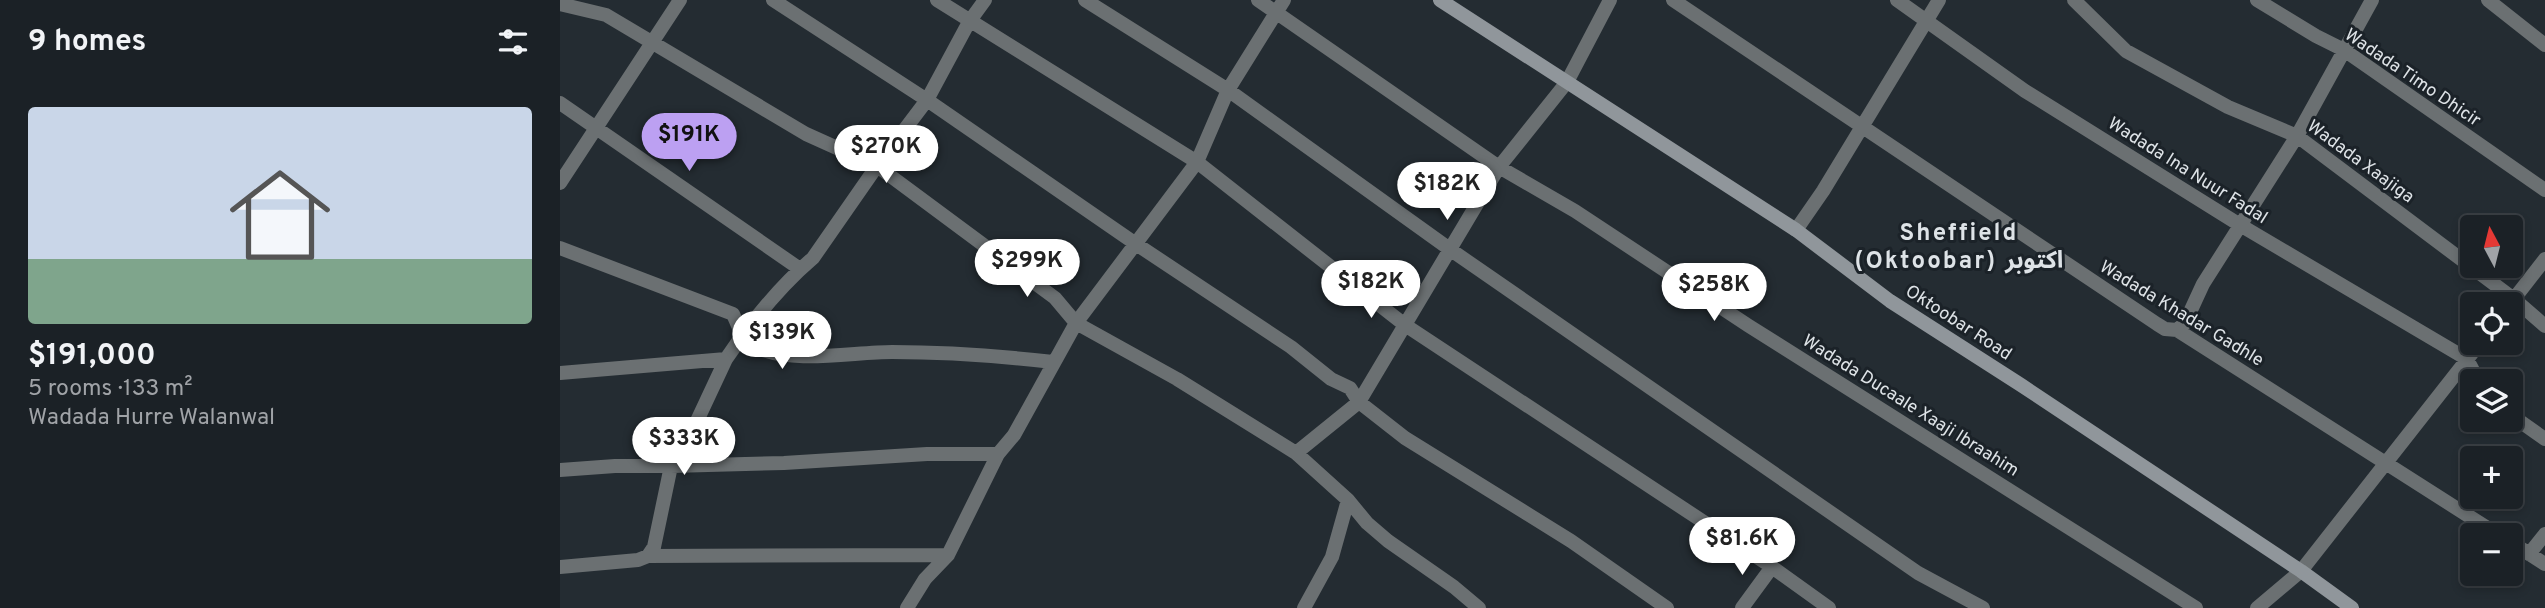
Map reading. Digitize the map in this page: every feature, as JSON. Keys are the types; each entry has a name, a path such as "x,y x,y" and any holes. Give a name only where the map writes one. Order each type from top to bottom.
{"street":[{"path":"560,184 680,0"},
{"path":"774,0 927,100 1291,347 1331,379 1350,388 1359,402 1405,438 1571,541 1667,608"},
{"path":"937,0 1197,162 1405,325 1772,567 1829,608"},
{"path":"648,556 654,547 671,466 682,453 726,359 741,335 813,258 927,100 969,22 985,0"},
{"path":"1085,0 1227,90 1451,250 1918,573 1983,608"},
{"name":"Wadada Ducaale Xaaji Ibraahim","path":"1258,0 1280,6 1499,167 1575,211 1761,333 2196,608"},
{"name":"Oktoobar Road","path":"1440,0 1796,230 1890,301 2301,571 2352,608"},
{"path":"1296,453 1359,402 1499,167 1567,82 1610,0"},
{"name":"Wadada Khadar Gadhle","path":"1673,0 2157,324 2165,329 2178,330 2480,523"},
{"name":"Wadada Ina Nuur Fadal","path":"1897,0 2025,91 2240,225 2467,359"},
{"path":"1796,230 1823,191 1939,0"},
{"name":"Wadada Xaajiga","path":"2074,0 2126,51 2228,107 2297,135 2499,292"},
{"name":"Wadada Timo Dhicir","path":"2257,0 2344,50 2545,190"},
{"path":"2178,330 2185,323 2203,284 2297,135 2372,0"},
{"path":"2488,0 2545,45"},
{"path":"560,4 606,15 806,134 877,166 1055,298 1076,323 1177,379 1296,453 1388,541 1479,608"},
{"path":"907,608 925,579 948,555 998,454 1014,435 1076,323 1197,162 1227,90 1280,6"},
{"path":"560,103 800,269"},
{"path":"560,249 733,314 741,335 755,347 766,351 800,356 892,352 992,356 1053,362"},
{"path":"2520,292 2545,259"},
{"name":"Wadada Xaajiga","path":"2523,310 2545,326"},
{"path":"2257,608 2301,571 2470,355"},
{"path":"560,373 726,359"},
{"path":"2467,359 2472,369"},
{"path":"2523,423 2545,439"},
{"path":"560,470 615,466 784,463 927,454 998,454"},
{"path":"1304,608 1332,557 1348,500"},
{"path":"2529,554 2545,534"},
{"path":"2523,550 2545,564"},
{"path":"560,567 638,560 648,556 948,555"},
{"path":"1742,608 1772,567"}],"district":[{"name":"Sheffield (Oktoobar) اكتوبر","path":"1959,246"}]}
